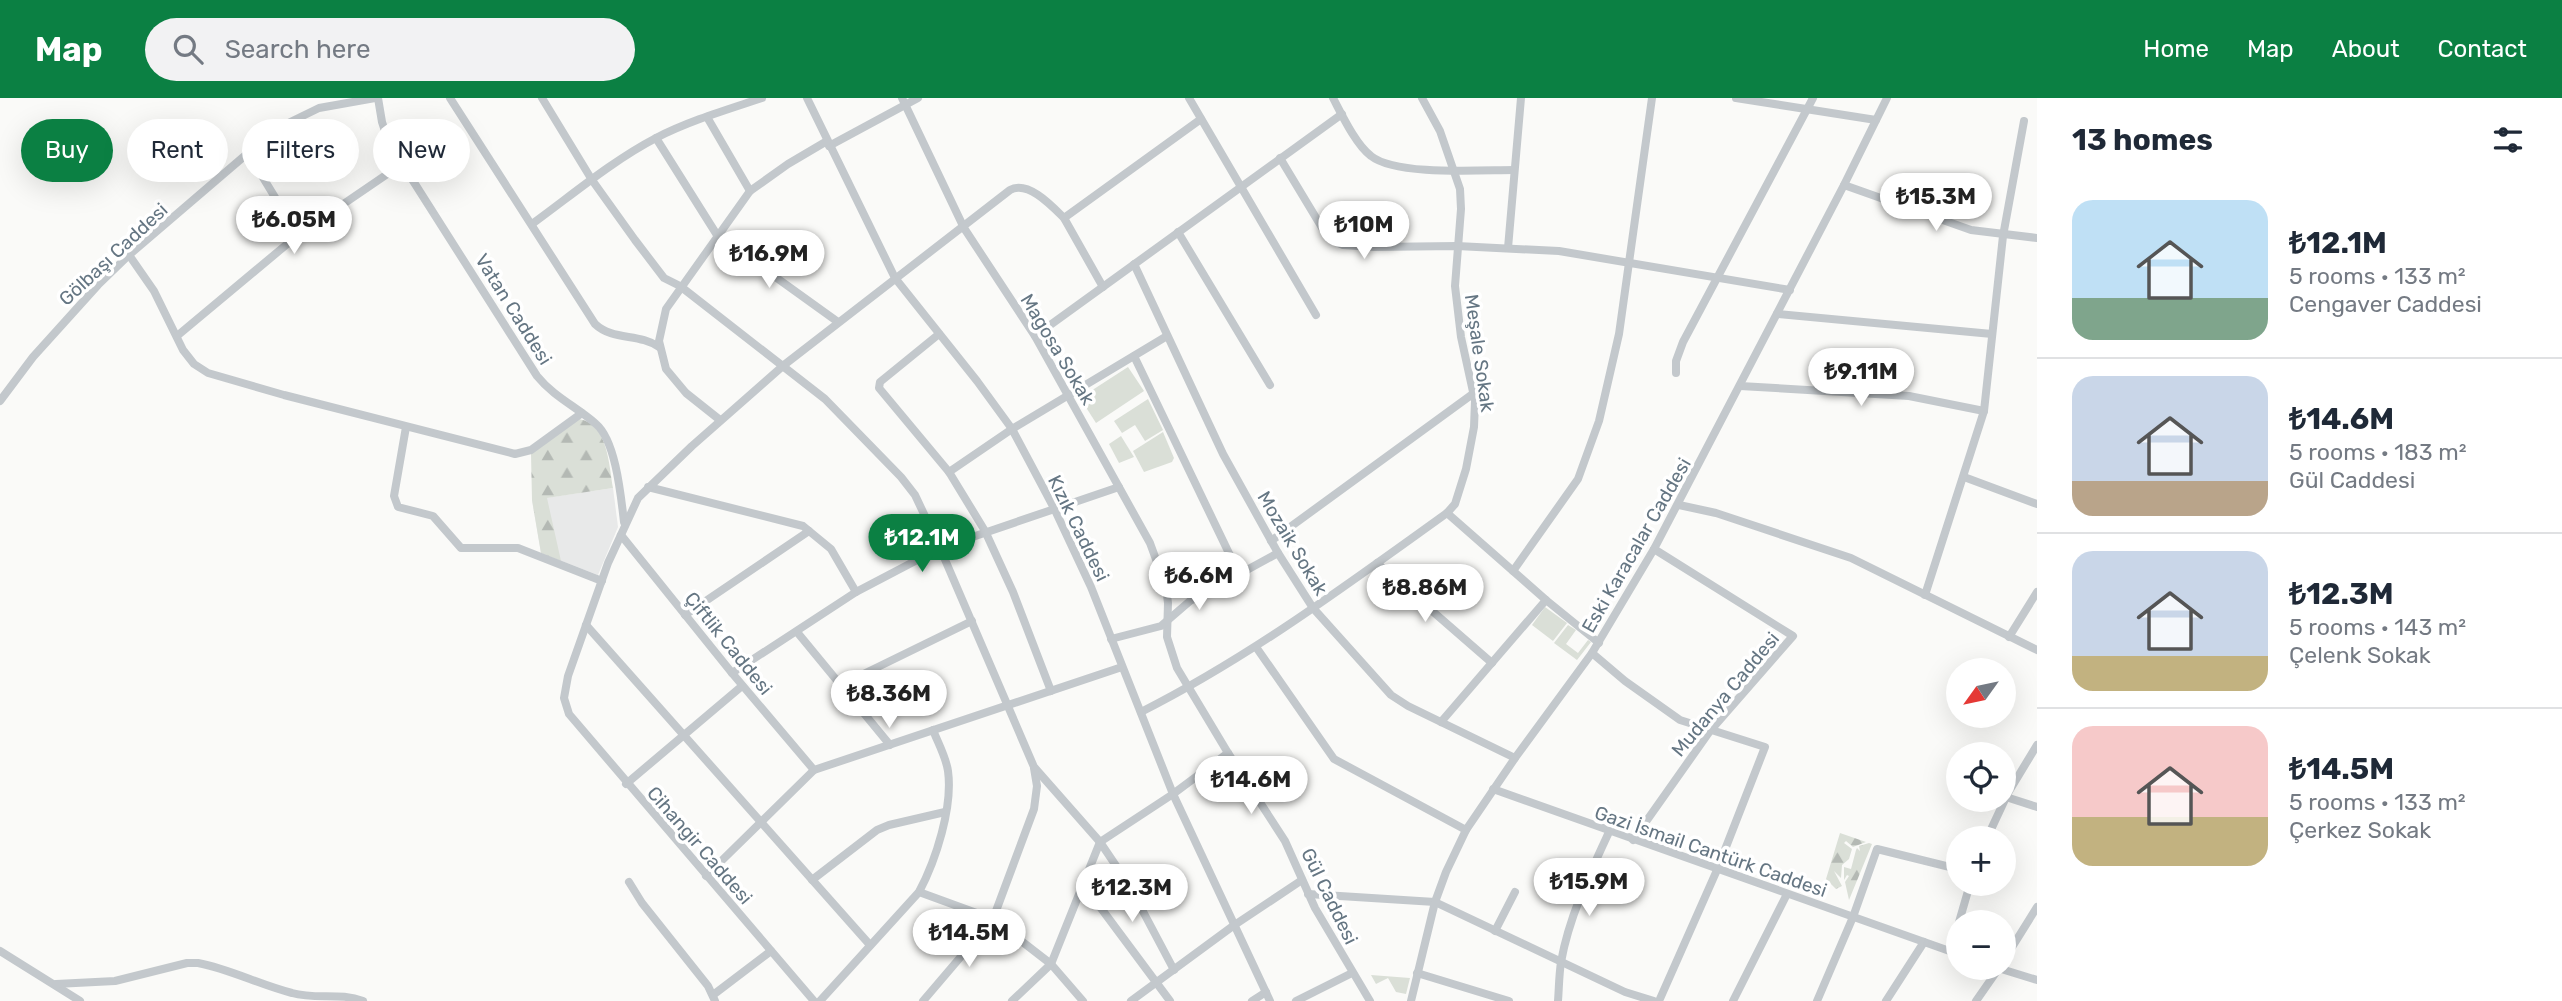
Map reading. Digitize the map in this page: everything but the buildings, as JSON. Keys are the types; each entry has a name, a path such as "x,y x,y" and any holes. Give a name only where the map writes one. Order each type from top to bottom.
{"street":[{"name":"Gölbaşı Caddesi","path":"295,119 329,105 377,98"},
{"name":"Vatan Caddesi","path":"377,98 382,119"},
{"path":"450,98 595,324 606,333 646,340 659,347"},
{"path":"542,98 593,180 664,278 680,286 825,399 901,477 923,508 1009,705 1034,767 1037,786 1034,809 993,919 923,1001"},
{"path":"532,224 656,138 762,98"},
{"name":"Kızık Caddesi","path":"807,98 895,278 1012,429 1054,508 1091,587 1174,794 1268,997"},
{"path":"720,420 674,381 666,369 659,347 666,309 680,286 750,191 788,164 904,102 918,98"},
{"path":"1189,98 1316,315"},
{"path":"1333,98 1363,148 1377,160 1407,167 1514,170"},
{"name":"Meşale Sokak","path":"1140,712 1188,688 1256,647 1447,513 1455,504 1466,469 1474,427 1474,393 1461,337 1455,274 1461,198 1440,131 1422,98"},
{"path":"1508,248 1521,98"},
{"path":"1513,571 1572,489 1599,421 1619,334 1652,98"},
{"path":"1736,98 1876,120"},
{"path":"1676,373 1676,361 1683,342 1813,98"},
{"name":"Eski Karacalar Caddesi","path":"1411,1001 1435,902 1466,830 1599,643 1654,549 1887,98"},
{"name":"Magosa Sokak","path":"904,102 964,228 1035,336 1150,543 1164,579 1168,603 1167,622"},
{"path":"1035,336 1342,114"},
{"path":"707,117 750,191"},
{"path":"1064,219 1201,119"},
{"path":"1925,595 1984,411 2003,236 2024,121"},
{"path":"656,138 717,235 838,322"},
{"name":"Gölbaşı Caddesi","path":"0,401 33,356 76,308 130,255 242,158"},
{"path":"1280,158 1324,231 1336,242 1374,247 1457,246 1559,251 1790,290"},
{"path":"266,182 298,235"},
{"path":"177,336 298,235 376,182"},
{"name":"Vatan Caddesi","path":"413,182 537,376 550,391 598,425 607,440 617,477 625,525"},
{"path":"1844,185 1970,229 2003,236 2037,238"},
{"path":"870,944 586,625 633,506 648,487 784,365 1015,187 1033,193 1064,219 1103,286"},
{"path":"1178,232 1270,385"},
{"path":"130,255 194,364 208,373 504,453 522,454 582,414"},
{"name":"Mozaik Sokak","path":"1134,264 1223,454 1270,541 1313,608 1391,695 1515,758"},
{"path":"1777,314 1992,334"},
{"path":"939,334 880,382 880,392 949,472 985,531 1013,592 1051,691"},
{"path":"949,472 1012,429 1167,336"},
{"path":"1134,356 1239,574"},
{"path":"1740,386 1909,396 1984,411"},
{"path":"1270,541 1474,393"},
{"path":"406,427 394,501 398,507 433,516 461,548 518,548 602,581"},
{"path":"1964,477 2037,504"},
{"path":"732,673 856,592 940,548 1119,486"},
{"path":"648,487 803,527 831,549 856,592"},
{"path":"1679,505 1716,513 1851,558 2037,650"},
{"path":"1447,513 1599,643"},
{"path":"685,615 809,531"},
{"name":"Çiftlik Caddesi","path":"621,535 742,686 814,770"},
{"name":"Mudanya Caddesi","path":"1633,840 1710,731 1793,636 1654,549"},
{"path":"1111,639 1156,629 1190,601 1278,554"},
{"path":"1377,563 1492,663"},
{"path":"2009,637 2037,592"},
{"path":"1441,722 1546,600"},
{"path":"841,685 972,621"},
{"name":"Gül Caddesi","path":"1167,622 1169,646 1188,688 1285,841 1308,894 1370,1001"},
{"name":"Cihangir Caddesi","path":"586,625 565,687 566,708 573,720 814,1001"},
{"path":"797,632 890,745"},
{"path":"1256,647 1334,759 1466,830"},
{"path":"1308,894 1435,902 1561,962 1624,996 1657,1001 1717,870 1765,747 1710,731 1671,715 1592,653"},
{"path":"706,876 814,770 1122,667"},
{"path":"626,784 742,686"},
{"path":"820,1001 919,892 932,863 948,791 947,767 933,730"},
{"path":"2016,780 2037,744"},
{"path":"1012,1001 1051,964 1100,842 1174,794 1228,753"},
{"path":"1034,767 1100,842 1129,886 1174,970"},
{"name":"Gazi İsmail Cantürk Caddesi","path":"1493,789 1946,950"},
{"path":"2016,800 2037,807"},
{"path":"812,880 877,830 945,812"},
{"path":"1558,1001 1561,962 1579,903 1609,832"},
{"path":"1817,1001 1853,918 1877,849 1946,866"},
{"path":"1131,1001 1233,926 1302,880"},
{"path":"629,881 642,904 708,986 714,998 771,951"},
{"path":"1083,884 1170,1001"},
{"path":"919,892 993,919 1051,964 1083,1001"},
{"path":"1495,930 1515,892"},
{"path":"1733,1001 1787,894"},
{"path":"2016,941 2037,907"},
{"path":"1886,1001 1924,942"},
{"path":"0,951 80,1001"},
{"path":"56,984 115,981 187,963 198,963 292,993 313,996 341,995 363,1001"},
{"path":"1296,1001 1352,973"},
{"path":"1417,973 1509,1001"},
{"path":"2016,974 2037,980"},
{"path":"1976,1001 1990,980"},
{"path":"1252,1001 1268,997"}],"shaded area":[{"path":"613,488 618,527 598,575 541,553 532,500"}],"green space":[{"path":"1128,367 1144,391 1096,423 1080,398"},
{"path":"1148,399 1163,430 1145,441 1135,425 1122,433 1114,421"},
{"path":"579,419 589,422 601,437 613,488 547,498 561,561 541,553 532,500 531,454"},
{"path":"1163,432 1174,458 1172,462 1144,472 1133,451"},
{"path":"1121,436 1134,457 1119,463 1109,444"},
{"path":"1545,607 1567,623 1553,641 1532,625"},
{"path":"1568,625 1576,630 1566,644 1578,653 1588,640 1591,642 1577,660 1554,643"},
{"path":"1840,833 1866,842 1853,847 1846,841 1844,843 1852,849 1849,859 1842,865 1841,878 1834,871 1842,886 1836,889 1826,879"},
{"path":"1872,844 1849,900 1845,882 1849,876 1844,880 1844,867 1851,869 1857,848 1860,851 1859,846"},
{"path":"1371,975 1410,978 1406,994 1396,992 1388,978 1376,984"}]}
